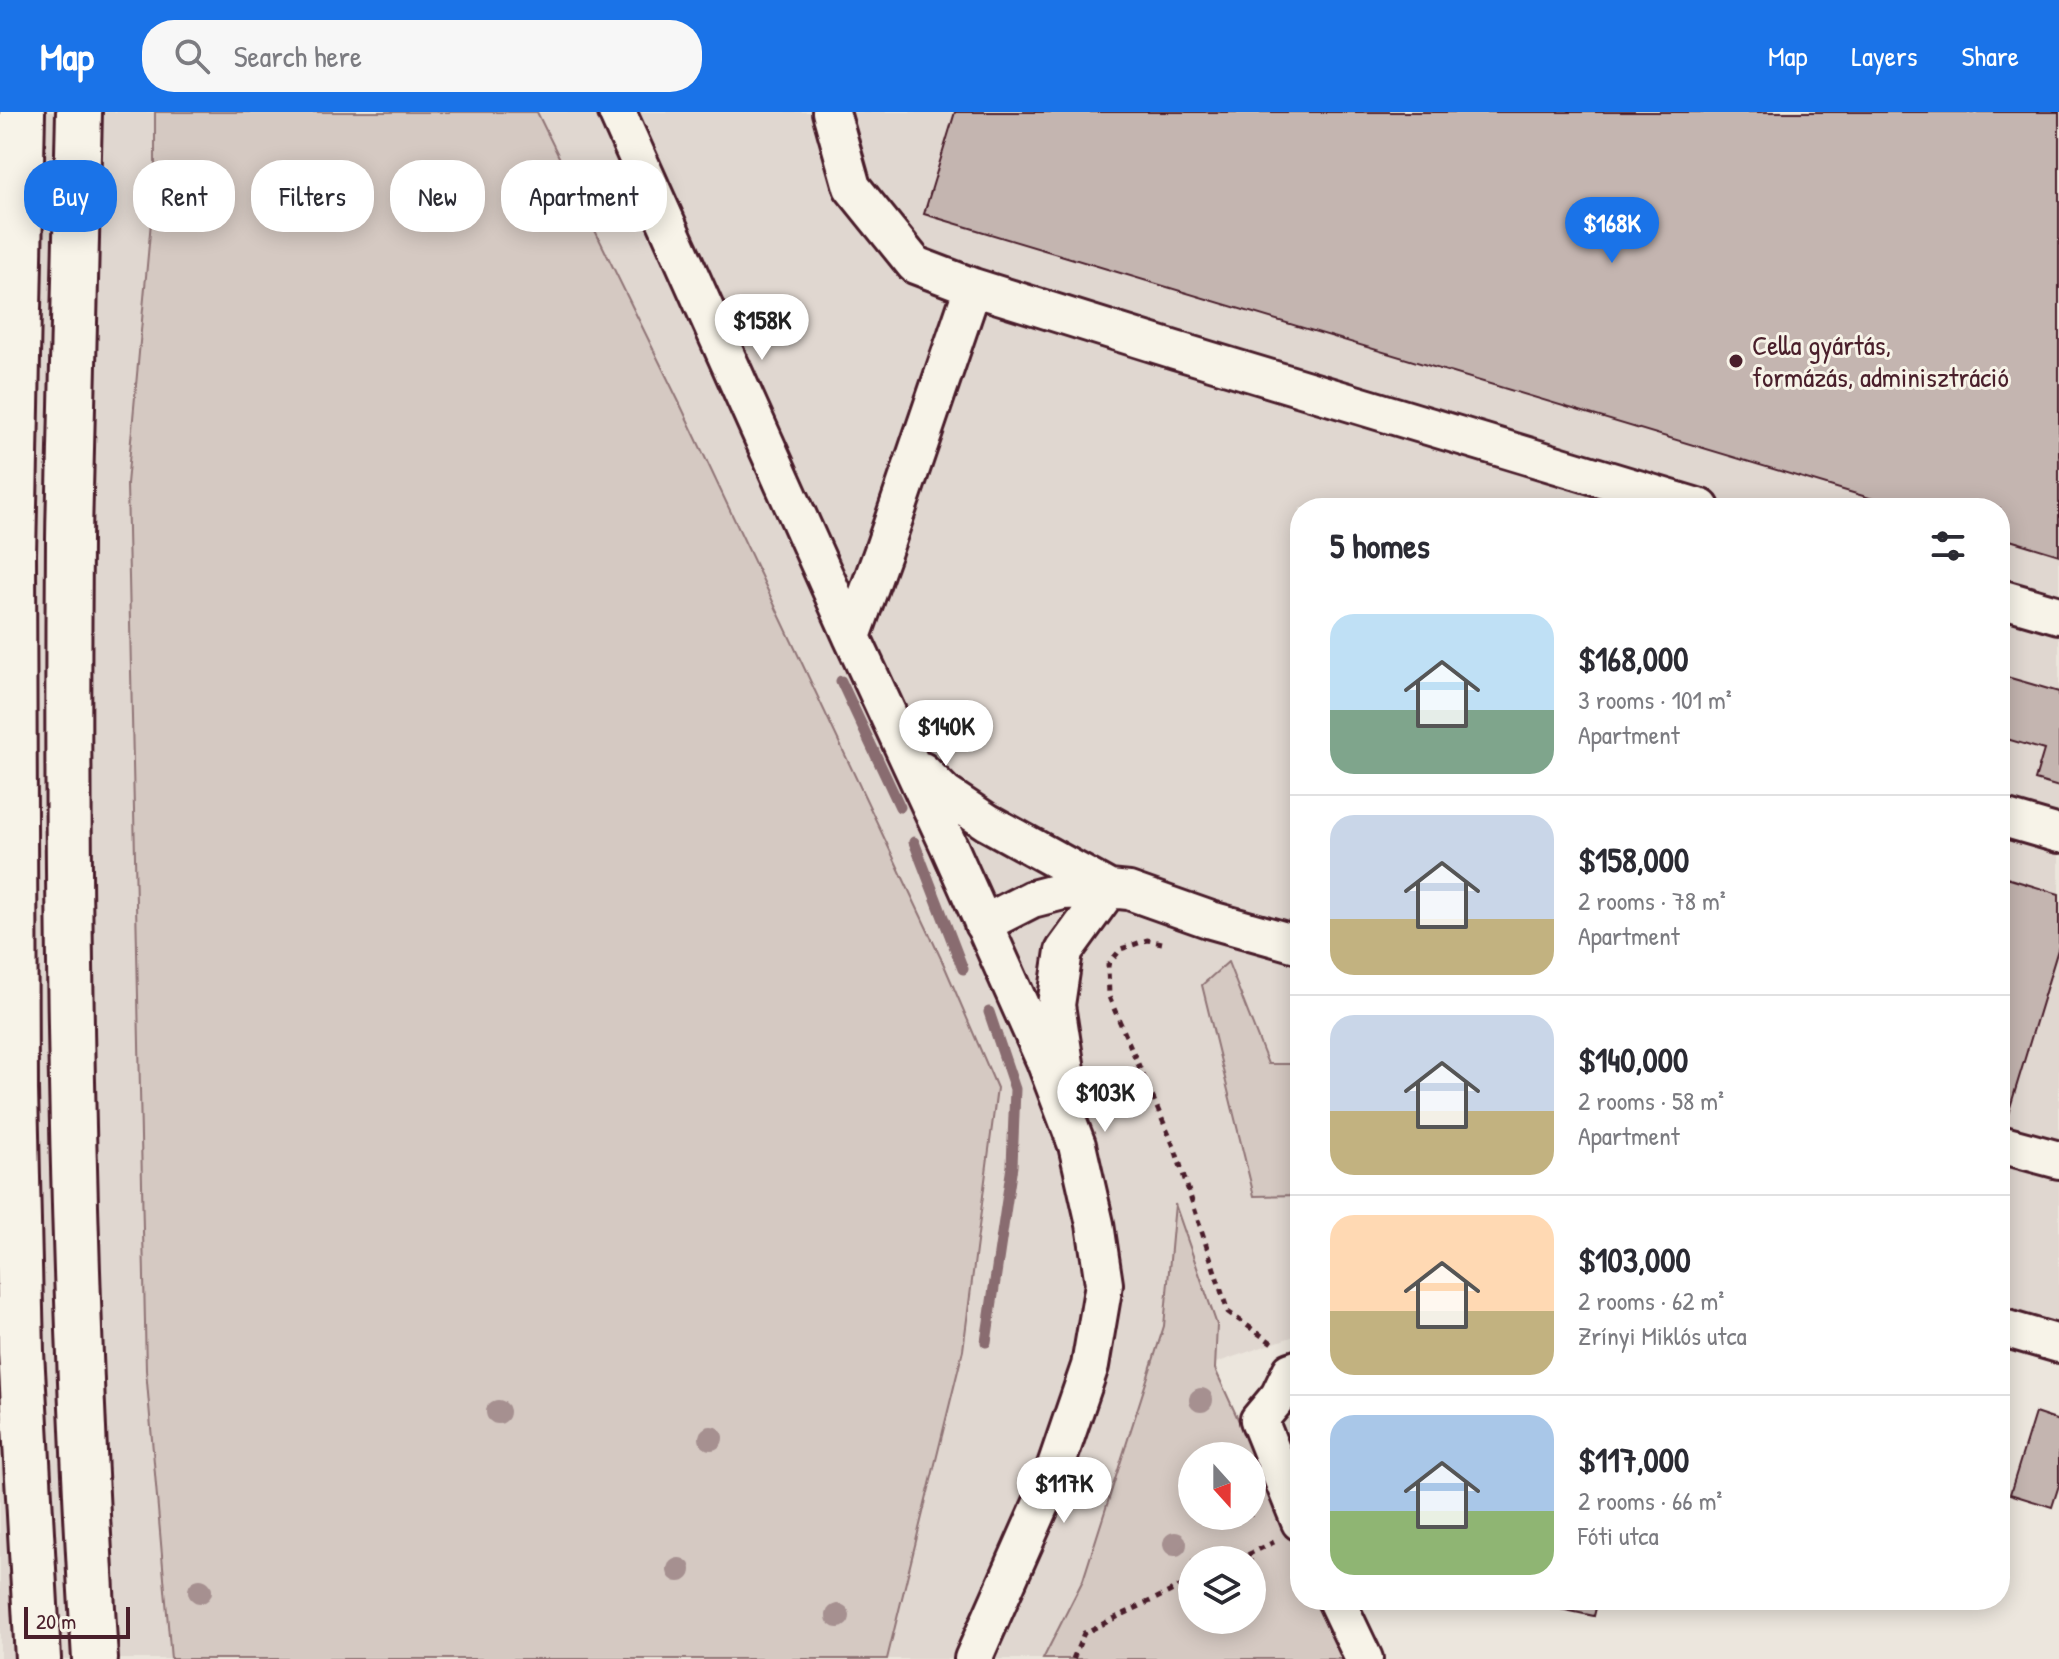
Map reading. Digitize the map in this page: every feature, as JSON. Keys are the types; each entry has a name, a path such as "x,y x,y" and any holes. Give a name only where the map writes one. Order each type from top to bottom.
{"highway":[{"path":"22,112 13,555 15,1090 21,1352 38,1659"},
{"path":"79,112 69,538 70,949 76,1273 95,1659"}],"street":[{"path":"617,112 1045,1061 1077,1145"},
{"path":"831,112 852,187 915,265 973,287 1190,355 1668,498"},
{"path":"852,637 973,287"},
{"path":"2010,601 2059,615"},
{"path":"907,755 945,794 987,822 1109,889"},
{"path":"2010,820 2059,834"},
{"path":"973,1659 1048,1489 1090,1366 1104,1284 1095,1224 1077,1145 1056,1005 1064,951 1109,889"},
{"path":"983,924 1032,899 1063,891 1109,889 1129,891 1211,920 1290,942"},
{"path":"2010,1147 2059,1160"},
{"path":"2010,1330 2059,1344"},
{"path":"1290,1373 1279,1396 1259,1420 1290,1497"},
{"path":"1341,1610 1364,1659"}],"path":[{"path":"1172,945 1147,940 1121,949 1108,965 1109,997 1175,1149 1228,1312 1288,1357"},
{"path":"1266,1546 1271,1544"},
{"path":"1073,1659 1084,1633 1178,1588"}],"shaded area":[{"path":"0,112 2059,112 2059,1361 2010,1349 2010,498 1290,498 1290,1337 1207,1366 1194,1442 1178,1442 1178,1530 1260,1530 1290,1582 1290,1610 1307,1610 1339,1659 0,1659"},
{"path":"155,112 537,112 561,160 501,160 501,232 596,232 679,402 944,965 997,1088 963,1350 887,1659 171,1659 146,1370 127,484 150,232 235,232 235,160 155,160"},
{"path":"1228,962 1268,1064 1290,1064 1290,1195 1254,1196 1202,985"},
{"path":"1175,1204 1217,1325 1215,1369 1249,1442 1178,1442 1178,1530 1266,1530 1266,1480 1290,1532 1290,1610 1326,1610 1348,1659 1043,1659 1083,1580 1164,1326"}],"building":[{"name":"Cella gyártás, formázás, adminisztráció","path":"955,112 2059,112 2059,555 2010,540 2010,498 1870,498 924,214"},
{"path":"2010,678 2059,692 2059,787 2035,780 2044,750 2010,740"},
{"path":"2010,879 2059,894 2059,946 2010,1107"},
{"path":"2035,1413 2059,1421 2059,1485 2052,1507 2010,1494"},
{"path":"1566,1610 1596,1610 1594,1616"}],"waterway":[{"path":"841,681 900,807"},
{"path":"914,842 963,969"},
{"path":"986,1342 1012,1166 1015,1089 989,1012"}],"place":[{"name":"Cella gyártás, formázás, adminisztráció","path":"1736,361"}]}
